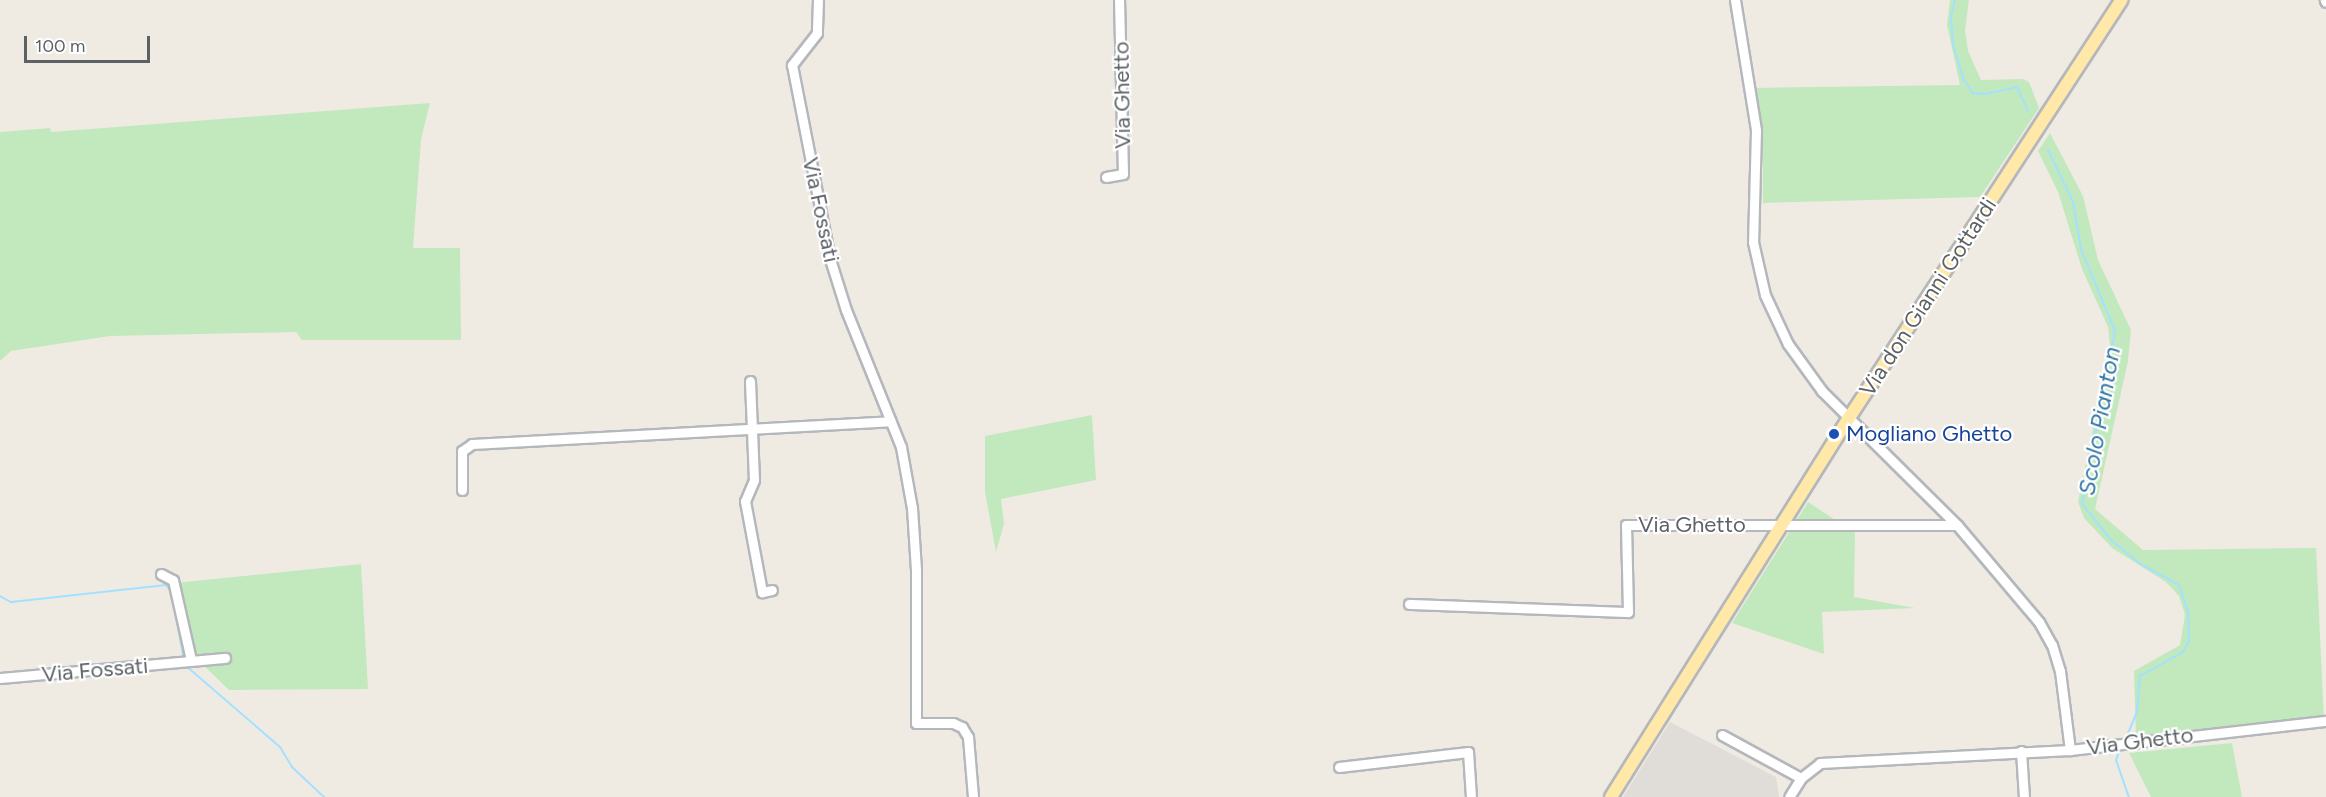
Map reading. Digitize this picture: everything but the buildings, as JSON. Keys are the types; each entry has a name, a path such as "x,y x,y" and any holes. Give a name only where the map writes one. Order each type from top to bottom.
{"main road":[{"name":"Via don Gianni Gottardi","path":"1611,797 1849,418 2122,0"}],"street":[{"name":"Via Fossati","path":"819,0 818,33 792,65 830,259 901,447 912,508 916,570 916,723 953,723 962,727 968,737 973,797"},
{"name":"Via Ghetto","path":"1106,177 1123,174 1119,0"},
{"name":"Via Ghetto","path":"1735,0 1756,130 1753,242 1765,295 1788,344 1822,391 1957,525 2049,639 2060,671 2070,750 2326,721"},
{"path":"750,381 755,429 754,480 745,501 762,592 772,590"},
{"path":"462,490 462,451 472,444 890,422"},
{"name":"Via Ghetto","path":"1408,604 1628,612 1626,525 1957,525"},
{"path":"161,574 173,580 186,661"},
{"name":"Via Fossati","path":"0,678 225,658"},
{"path":"1722,735 1801,778"},
{"path":"1789,797 1801,778 1820,763 1913,756 2070,750"},
{"path":"1339,767 1468,752 1471,797"},
{"path":"2021,752 2024,797"}],"shaded area":[{"path":"1670,722 1776,777 1779,797 1623,797"}],"green space":[{"path":"1950,0 1969,0 1965,30 1968,51 1981,80 2022,79 2029,82 2039,108 1980,197 1763,203 1763,148 1749,88 1960,85 1947,25"},
{"path":"430,103 421,139 413,248 460,248 461,340 302,340 296,332 110,336 11,351 0,361 0,132 50,128 51,132"},
{"path":"2050,133 2083,196 2098,260 2131,330 2128,361 2095,509 2143,550 2316,548 2324,721 2136,740 2134,671 2180,645 2185,615 2179,596 2166,582 2112,548 2084,518 2078,502 2110,345 2108,327 2082,269 2058,192 2038,151"},
{"path":"1092,415 1096,480 1001,499 1004,524 996,552 985,492 985,436"},
{"path":"1808,502 1855,533 1854,597 1915,608 1822,612 1824,654 1732,623"},
{"path":"361,564 368,689 229,690 198,660 190,661 175,583"},
{"path":"2232,743 2242,797 2151,797 2129,753"}],"waterway":[{"name":"Scolo Pianton","path":"1955,0 1951,16 1953,45 1964,81 1973,93 1985,94 2017,87 2028,111"},
{"name":"Scolo Pianton","path":"2048,150 2073,202 2081,249 2115,331 2082,504 2112,541 2139,563 2179,585 2188,611 2189,641 2183,652 2140,676 2137,712 2126,738"},
{"path":"0,596 11,602 166,585 171,592"},
{"path":"173,600 184,660"},
{"path":"185,665 280,747 292,767 324,797"},
{"name":"Scolo Pianton","path":"2120,748 2116,760 2129,797"}],"place":[{"name":"Mogliano Ghetto","path":"1834,434"}]}
